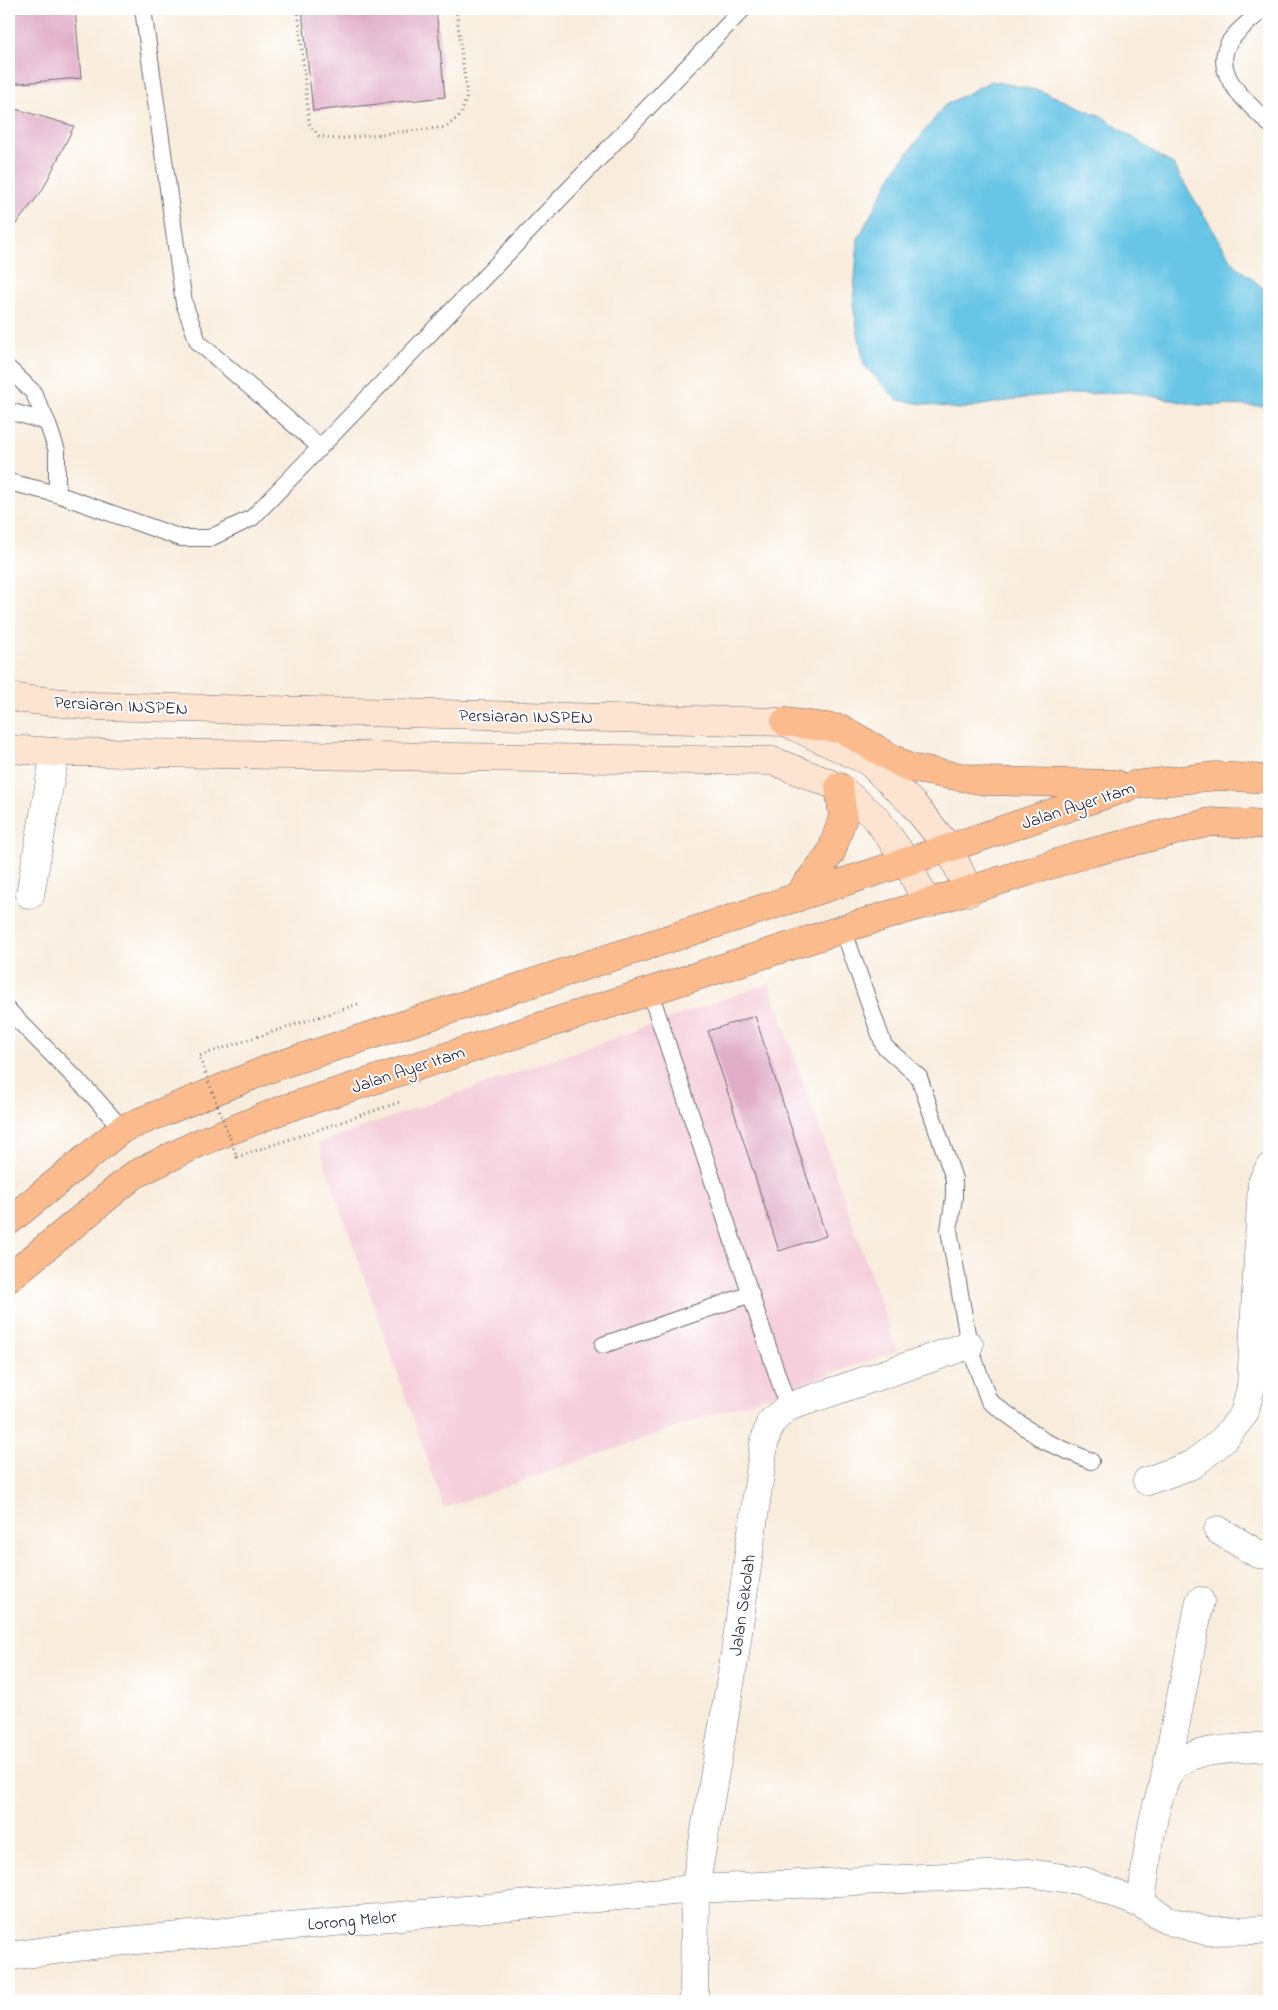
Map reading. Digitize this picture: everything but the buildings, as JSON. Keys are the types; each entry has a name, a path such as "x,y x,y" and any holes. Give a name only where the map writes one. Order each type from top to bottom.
{"main road":[{"name":"Persiaran INSPEN","path":"9,696 94,706 785,722 869,762 913,804 949,848 969,892"},
{"path":"785,722 842,730 909,768 985,781 1134,785"},
{"path":"9,749 55,752 772,761 839,787 876,818 907,862 927,904"},
{"name":"Jalan Ayer Itam","path":"796,898 1134,785 1216,776 1269,779"},
{"path":"9,1221 122,1129 276,1066 796,898 831,854 843,817 839,787"},
{"path":"969,892 1089,853 1210,822 1269,825"},
{"name":"Jalan Ayer Itam","path":"9,1278 134,1175 199,1143 284,1109 843,929 969,892"}],"street":[{"path":"30,895 55,752"},
{"path":"1146,1481 1192,1465 1223,1440 1244,1414 1251,1388 1262,1183 1269,1168"},
{"name":"Jalan Sekolah","path":"694,2001 695,1889 734,1661 764,1444 770,1423 788,1407 969,1345"},
{"path":"1218,1530 1258,1554 1269,1554"},
{"path":"1141,1904 1156,1809 1164,1783 1200,1601"},
{"path":"1164,1783 1178,1762 1195,1755 1269,1746"},
{"name":"Lorong Melor","path":"9,1956 125,1941 695,1889 1029,1873 1083,1881 1141,1904 1170,1921 1206,1931 1269,1930"}],"lane":[{"path":"143,9 184,303 198,342 320,447"},
{"path":"9,482 57,494 181,538 210,538 252,518 744,9"},
{"path":"1263,9 1230,42 1224,61 1228,81 1269,124"},
{"path":"9,369 33,392 47,422 57,451 57,494"},
{"path":"9,411 47,422"},
{"path":"843,929 884,1046 919,1077 954,1179 954,1197 949,1230 969,1345 990,1401 1044,1441 1091,1461"},
{"path":"650,992 788,1407"},
{"path":"9,1012 122,1129"},
{"path":"602,1345 751,1294"}],"path":[{"path":"298,9 309,123 319,136 336,139 446,127 461,115 467,96 456,9"},
{"path":"358,1004 199,1056 238,1157 400,1102"}],"shaded area":[{"path":"769,983 897,1351 444,1508 318,1143"}],"water":[{"path":"991,81 1041,91 1101,116 1173,165 1234,264 1269,293 1269,406 1198,405 1130,392 1037,396 959,409 897,400 864,365 853,305 858,239 894,171 945,105"}]}
